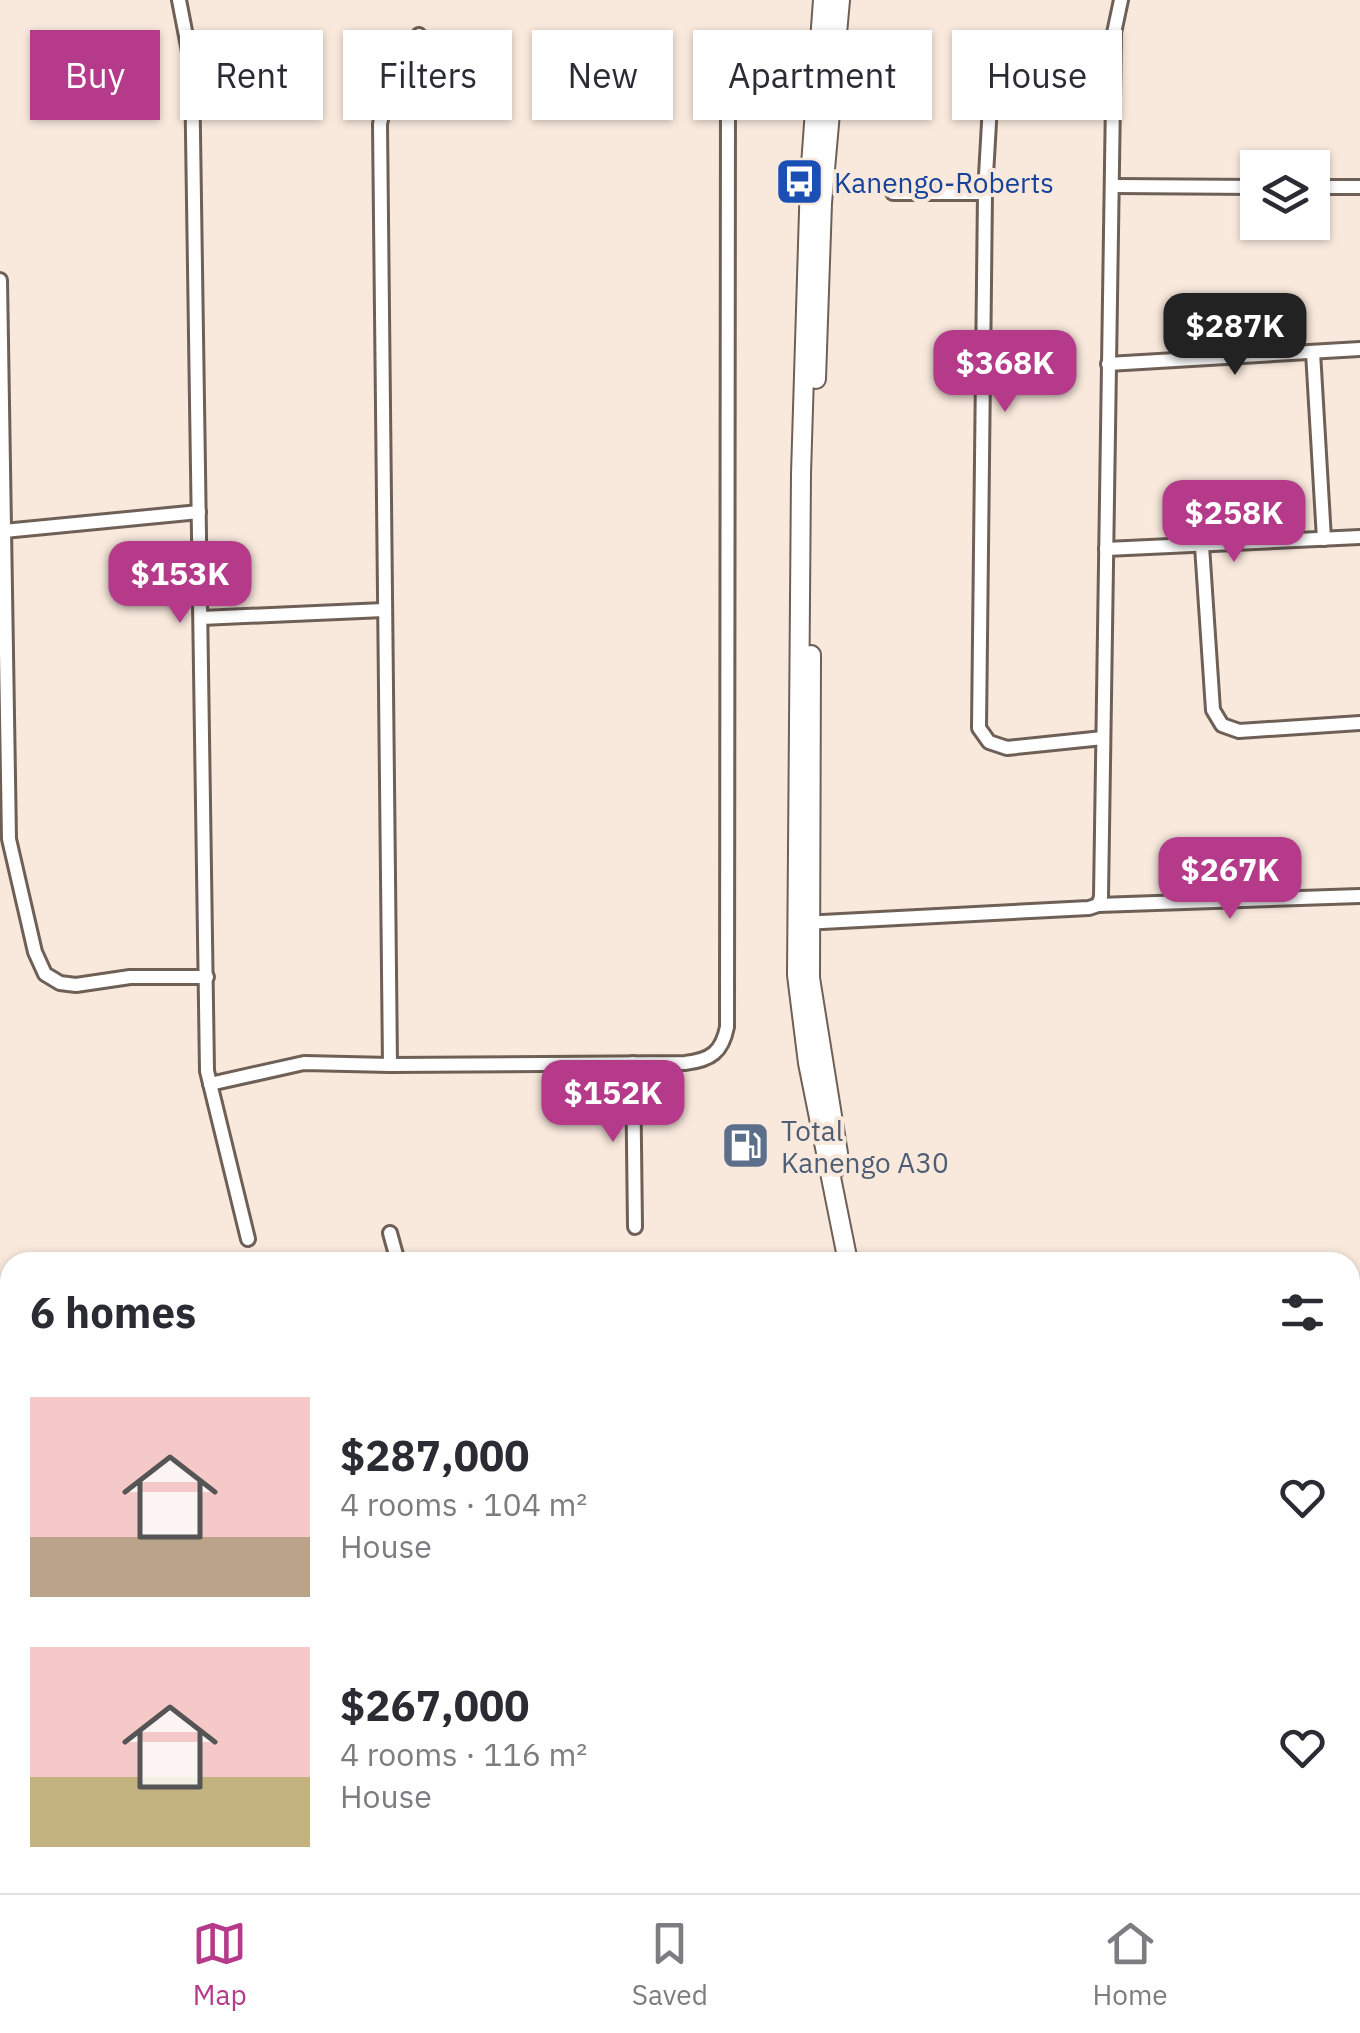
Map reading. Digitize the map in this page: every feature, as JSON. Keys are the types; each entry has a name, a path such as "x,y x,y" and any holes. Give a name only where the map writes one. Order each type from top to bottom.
{"highway":[{"path":"823,0 810,178 801,455 803,923 815,1029 857,1252"},
{"path":"840,0 822,203 803,923 797,975 808,1064 846,1252"}],"street":[{"path":"178,0 192,67 210,1084 248,1238"},
{"path":"1115,30 1121,0"},
{"path":"381,120 390,1065"},
{"path":"210,1084 304,1063 700,1062 718,1052 727,1027 728,120"},
{"path":"989,120 979,728 989,742 1007,748 1103,738"},
{"path":"1098,905 1102,888 1113,120"},
{"path":"1114,186 1240,186"},
{"path":"1330,187 1360,187"},
{"path":"893,193 985,193"},
{"path":"0,280 9,840 41,968 60,983 76,985 130,978 207,977"},
{"path":"1108,364 1360,349"},
{"path":"1312,352 1324,539"},
{"path":"4,532 199,512"},
{"path":"1106,549 1360,537"},
{"path":"1202,546 1213,710 1222,725 1239,731 1360,723"},
{"path":"200,618 384,610"},
{"path":"803,923 1098,905 1360,896"},
{"path":"634,1063 635,1227"},
{"path":"390,1233 395,1252"}],"place":[{"name":"Kanengo-Roberts","path":"799,182"},
{"name":"Total Kanengo A30","path":"746,1146"}]}
